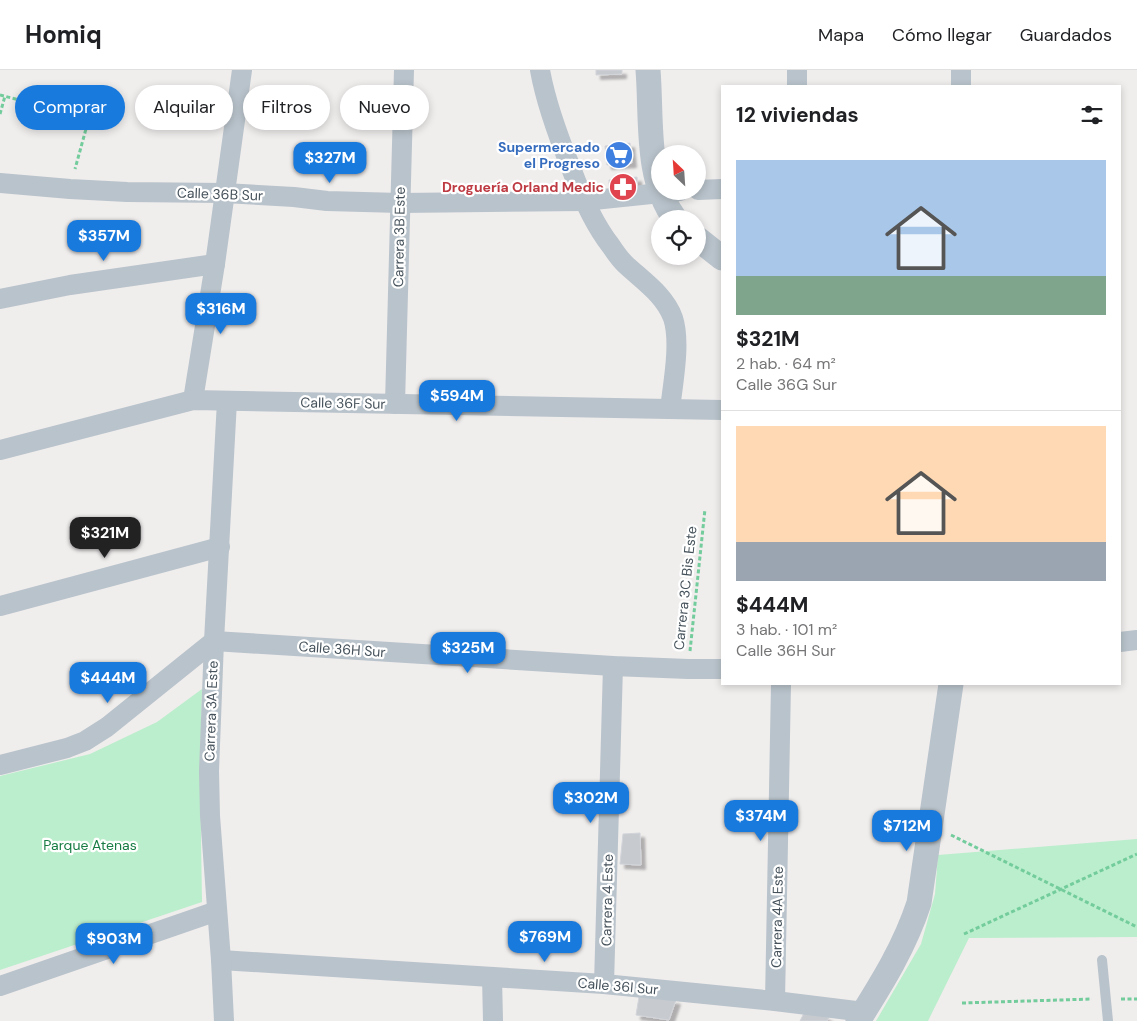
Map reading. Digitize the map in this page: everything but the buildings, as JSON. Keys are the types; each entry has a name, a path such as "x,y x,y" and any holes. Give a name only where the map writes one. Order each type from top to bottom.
{"street":[{"path":"193,400 242,70"},
{"name":"Carrera 3B Este","path":"395,404 404,70"},
{"path":"540,70 559,139 584,201 609,244 623,262 662,299 672,315 676,343 670,409"},
{"path":"648,70 652,145"},
{"path":"797,70 797,85"},
{"path":"961,70 961,85"},
{"name":"Calle 36B Sur","path":"0,183 126,192 224,193 294,197 334,202 584,201 651,194"},
{"path":"706,190 721,190"},
{"path":"706,245 721,257"},
{"path":"0,299 70,285 214,264"},
{"name":"Calle 36F Sur","path":"0,450 193,400 721,410"},
{"name":"Carrera 3A Este","path":"224,1021 209,771 227,401"},
{"path":"0,606 220,547"},
{"path":"1121,642 1137,640"},
{"path":"0,765 67,748 85,741 114,722 214,641"},
{"name":"Calle 36H Sur","path":"214,641 613,666 721,669"},
{"name":"Carrera 4 Este","path":"604,984 613,666"},
{"name":"Carrera 4A Este","path":"775,1000 781,685"},
{"path":"861,1017 898,957 919,903 951,685"},
{"path":"0,986 216,911"},
{"name":"Calle 36I Sur","path":"221,960 604,984 775,1000 861,1017"},
{"path":"492,978 493,1021"}],"lane":[{"path":"1102,960 1108,1021"}],"path":[{"path":"0,95 89,118 70,189"},
{"path":"0,114 5,96"},
{"name":"Carrera 3C Bis Este","path":"688,669 705,509"},
{"path":"931,825 1137,927"},
{"path":"964,934 1137,854"},
{"path":"962,1003 1137,999"}],"green space":[{"name":"Parque Atenas","path":"202,689 200,773 202,902 0,970 0,776 90,754 157,722"},
{"path":"1137,839 1137,937 969,938 928,1021 876,1021 921,944 935,894 938,855"}],"place":[{"name":"Supermercado el Progreso","path":"619,155"},
{"name":"Droguería Orland Medic","path":"623,187"}]}
